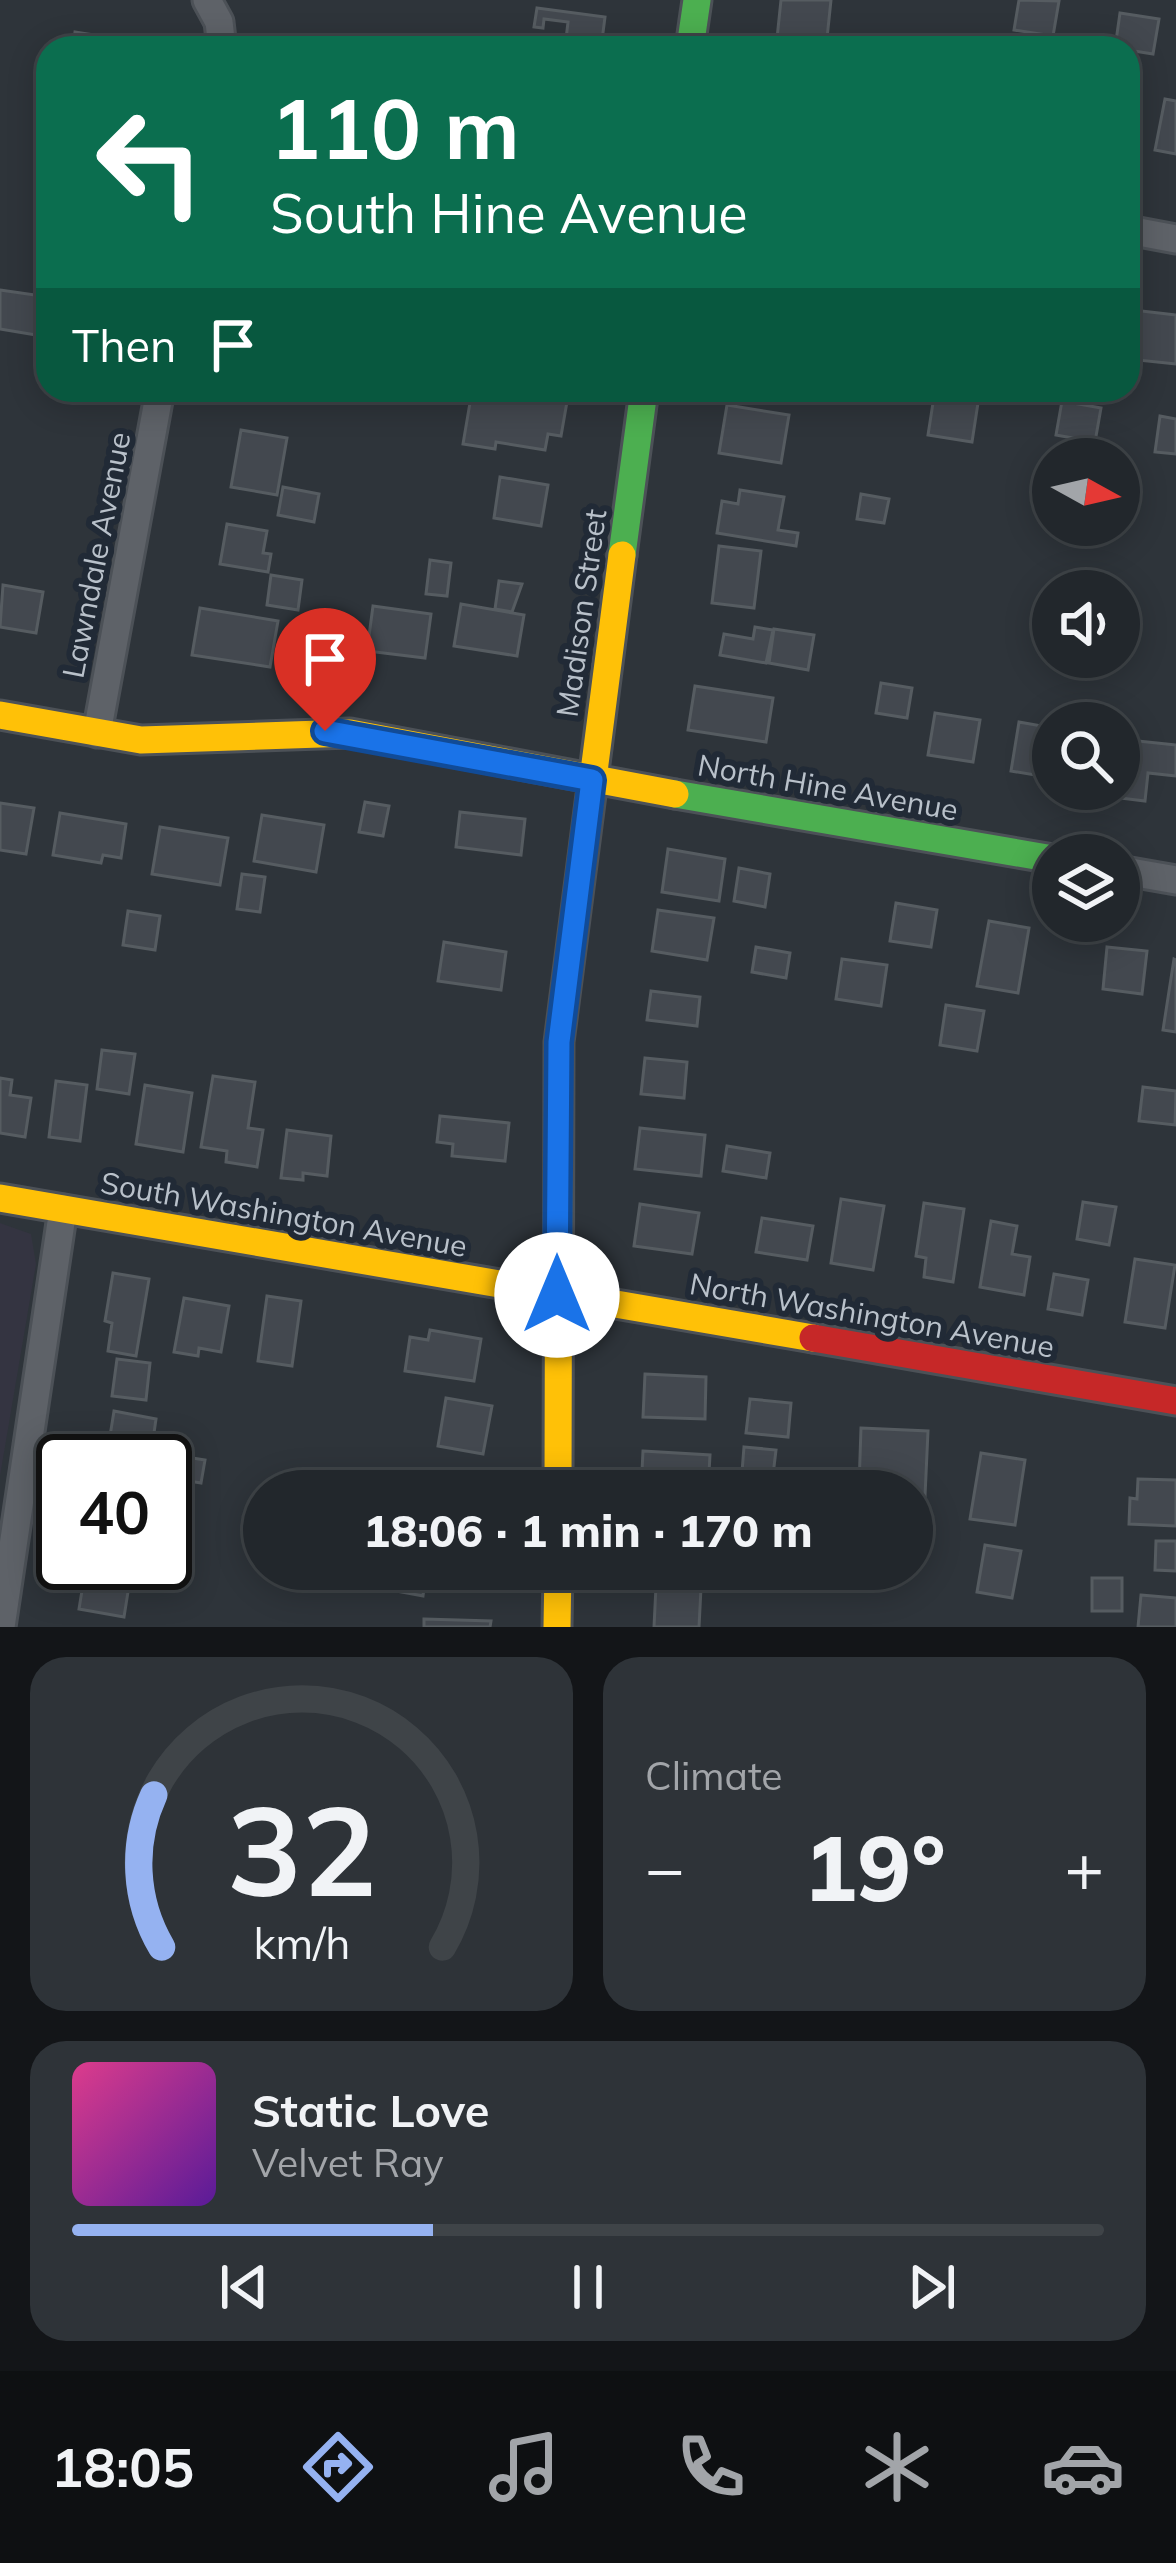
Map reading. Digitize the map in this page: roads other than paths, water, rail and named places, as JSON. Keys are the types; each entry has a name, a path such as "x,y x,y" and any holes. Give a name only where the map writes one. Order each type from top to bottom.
{"street":[{"path":"692,36 697,0"},
{"path":"210,4 219,36"},
{"path":"1140,232 1176,239"},
{"name":"Lawndale Avenue","path":"97,733 158,402"},
{"name":"Madison Street","path":"558,1470 559,1042 642,402"},
{"name":"North Hine Avenue","path":"0,715 141,740 350,733 1032,855"},
{"path":"1140,874 1176,880"},
{"name":"South Washington Avenue","path":"0,1198 557,1295"},
{"path":"1,1627 63,1209"},
{"name":"North Washington Avenue","path":"557,1295 1176,1401"},
{"path":"557,1627 558,1590"}]}
